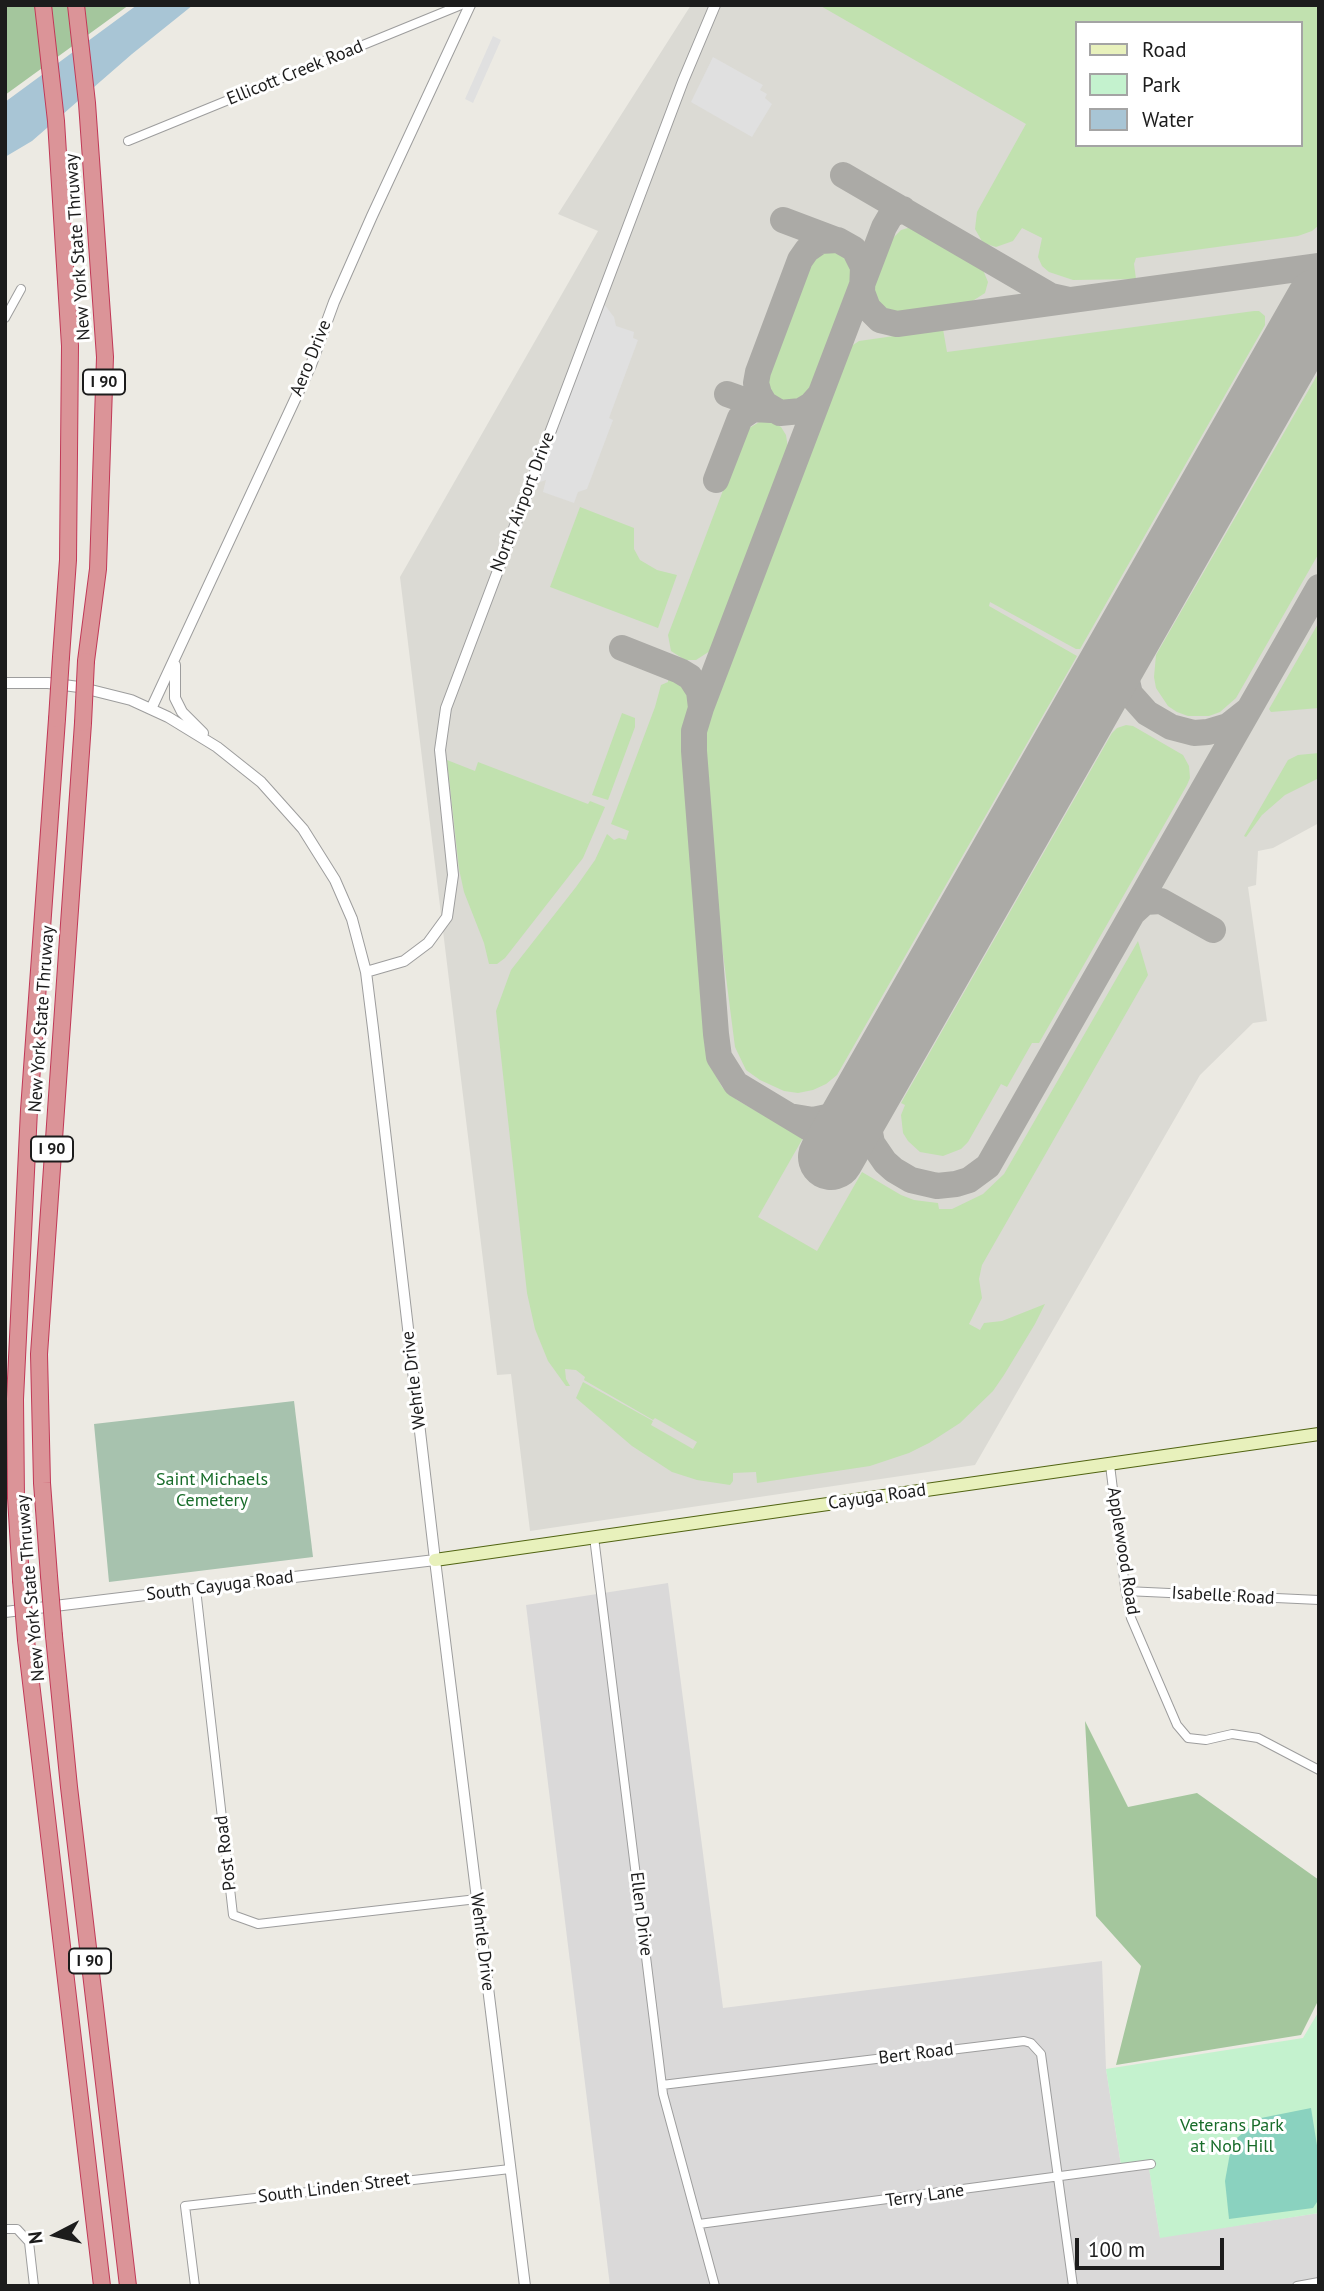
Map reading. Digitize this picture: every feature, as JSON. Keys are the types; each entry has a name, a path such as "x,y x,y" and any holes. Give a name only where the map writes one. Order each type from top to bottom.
{"highway":[{"name":"New York State Thruway","path":"43,5 56,121 70,346 68,560 29,1110 15,1399 16,1497 26,1640 102,2286"},
{"name":"New York State Thruway","path":"76,5 87,103 105,357 98,569 86,661 39,1354 41,1483 54,1636 128,2286"}],"main road":[{"name":"Cayuga Road","path":"435,1560 1319,1434"}],"street":[{"name":"Ellicott Creek Road","path":"128,141 461,5"},
{"name":"Aero Drive","path":"151,709 311,365 334,302 470,5"},
{"name":"North Airport Drive","path":"366,972 404,961 428,943 447,917 453,875 440,750 446,708 683,80 715,5"},
{"path":"5,318 21,289"},
{"path":"175,659 175,698 182,712 217,747"},
{"name":"Wehrle Drive","path":"5,683 48,683 79,687 131,700 217,747 261,782 303,829 335,880 352,919 366,972 435,1560 525,2286"},
{"name":"Applewood Road","path":"1110,1465 1131,1618 1177,1725 1188,1738 1206,1740 1232,1734 1265,1741 1319,1770"},
{"name":"Ellen Drive","path":"594,1537 662,2085 715,2286"},
{"name":"South Cayuga Road","path":"5,1612 435,1560"},
{"name":"Post Road","path":"196,1589 233,1915 258,1924 477,1899"},
{"name":"Isabelle Road","path":"1126,1591 1319,1600"},
{"name":"Bert Road","path":"662,2085 1024,2041 1037,2047 1041,2054 1073,2286"},
{"name":"Terry Lane","path":"699,2224 1151,2164"},
{"name":"South Linden Street","path":"195,2286 185,2206 510,2169"},
{"path":"5,2229 17,2229 29,2242 34,2286"},
{"path":"1297,2286 1319,2282"}],"shaded area":[{"path":"691,5 1319,5 1319,823 1273,848 1258,851 1256,885 1248,887 1267,1021 1253,1023 1200,1075 975,1465 530,1531 511,1374 497,1375 400,577 598,231 558,214"},
{"path":"493,36 501,40 473,103 465,99"},
{"path":"713,57 763,85 760,90 767,94 765,98 772,104 752,137 691,102"},
{"path":"604,304 614,317 616,326 634,332 633,338 638,340 609,418 613,420 587,489 578,492 574,503 543,492 546,480 537,483"},
{"path":"668,1583 723,2008 1102,1961 1106,2069 1121,2165 1148,2161 1160,2237 1319,2213 1319,2286 610,2286 526,1605"}],"green space":[{"path":"5,5 129,5 5,95"},
{"path":"819,5 1319,5 1319,225 1312,231 1298,236 1136,258 1136,279 1073,280 1049,272 1042,266 1038,257 1042,238 1022,228 1013,241 996,247 983,243 975,229 977,212 1026,124"},
{"path":"908,228 983,270 988,282 985,293 971,302 895,312 882,308 875,297 876,278 891,240 901,230"},
{"path":"827,251 837,252 846,259 851,268 851,280 809,391 797,401 780,401 769,389 767,375 810,260"},
{"path":"1254,311 1265,316 1265,325 1080,649 990,602 989,606 1077,656 837,1075 813,1090 798,1093 784,1091 760,1080 746,1070 735,1047 719,923 705,734 850,347 859,341 943,329 947,352"},
{"path":"1319,372 1319,553 1236,698 1220,712 1209,716 1188,716 1177,712 1168,706 1156,688 1156,655"},
{"path":"761,421 772,422 781,427 786,435 788,448 710,651 696,660 685,660 671,651 668,635 746,430"},
{"path":"580,507 634,528 634,549 640,560 657,570 677,575 658,628 550,587"},
{"path":"1319,622 1319,708 1271,712 1269,709"},
{"path":"668,679 684,686 690,699 682,737 682,754 705,1047 709,1063 722,1087 737,1100 803,1138 758,1217 817,1251 862,1172 901,1195 914,1200 938,1203 939,1209 952,1209 983,1194 1004,1174 1138,941 1148,975 982,1265 979,1279 982,1298 969,1324 980,1330 984,1323 1002,1321 1045,1304 1035,1324 993,1391 960,1423 909,1453 870,1466 757,1483 756,1472 733,1473 730,1485 697,1480 672,1472 632,1446 576,1398 583,1382 653,1421 651,1425 693,1449 697,1442 584,1380 585,1377 576,1370 565,1369 570,1386 566,1386 548,1361 535,1329 527,1293 496,1011 511,970 576,887 595,860 607,834 614,840 626,840 629,831 611,824 661,685 668,682"},
{"path":"622,713 635,718 635,727 608,800 592,795"},
{"path":"1126,725 1133,726 1183,755 1189,766 1190,778 1187,785 1039,1043 1032,1043 1007,1087 1001,1084 968,1142 961,1149 943,1156 920,1152 903,1133 901,1115 905,1105 901,1103 1112,733"},
{"path":"1319,753 1319,778 1285,795 1262,815 1246,837 1244,836 1288,760 1298,755"},
{"path":"447,760 475,771 478,762 588,804 590,801 605,807 583,858 505,958 497,964 489,964 484,943 464,892"},
{"name":"Saint Michaels Cemetery","path":"294,1401 313,1557 109,1582 94,1424"},
{"path":"1085,1721 1128,1807 1197,1793 1319,1880 1319,1999 1301,2035 1116,2065 1141,1966 1096,1916"},
{"name":"Veterans Park at Nob Hill","path":"1319,2011 1319,2213 1160,2238 1148,2162 1121,2165 1106,2069 1303,2038"},
{"path":"1311,2108 1319,2158 1319,2199 1313,2208 1229,2219 1225,2181 1232,2142 1261,2118"}],"water":[{"path":"137,5 193,5 32,141 5,157 5,102"}],"taxiway":[{"path":"843,175 1051,296 1069,300"},
{"path":"809,1128 736,1084 719,1057 694,731 884,227 891,215 903,209"},
{"path":"783,220 836,240"},
{"path":"819,396 801,411 780,413 765,404 756,383 800,260 807,250 820,241 838,240 854,249 863,267 862,292 868,308 880,320 897,324 1319,266"},
{"path":"727,394 769,409"},
{"path":"716,480 740,418 753,409 771,410"},
{"path":"886,1061 871,1094 867,1117 872,1143 885,1162 911,1180 937,1186 969,1180 988,1166 1319,587"},
{"path":"1138,619 1126,646 1124,668 1130,694 1147,713 1171,727 1194,733 1228,726 1247,711"},
{"path":"622,648 690,677 699,691 701,708"},
{"path":"1134,912 1145,902 1161,901 1213,930"},
{"path":"789,1116 813,1120 841,1114 858,1102 872,1083"}],"runway":[{"path":"831,1157 1319,301"}]}
